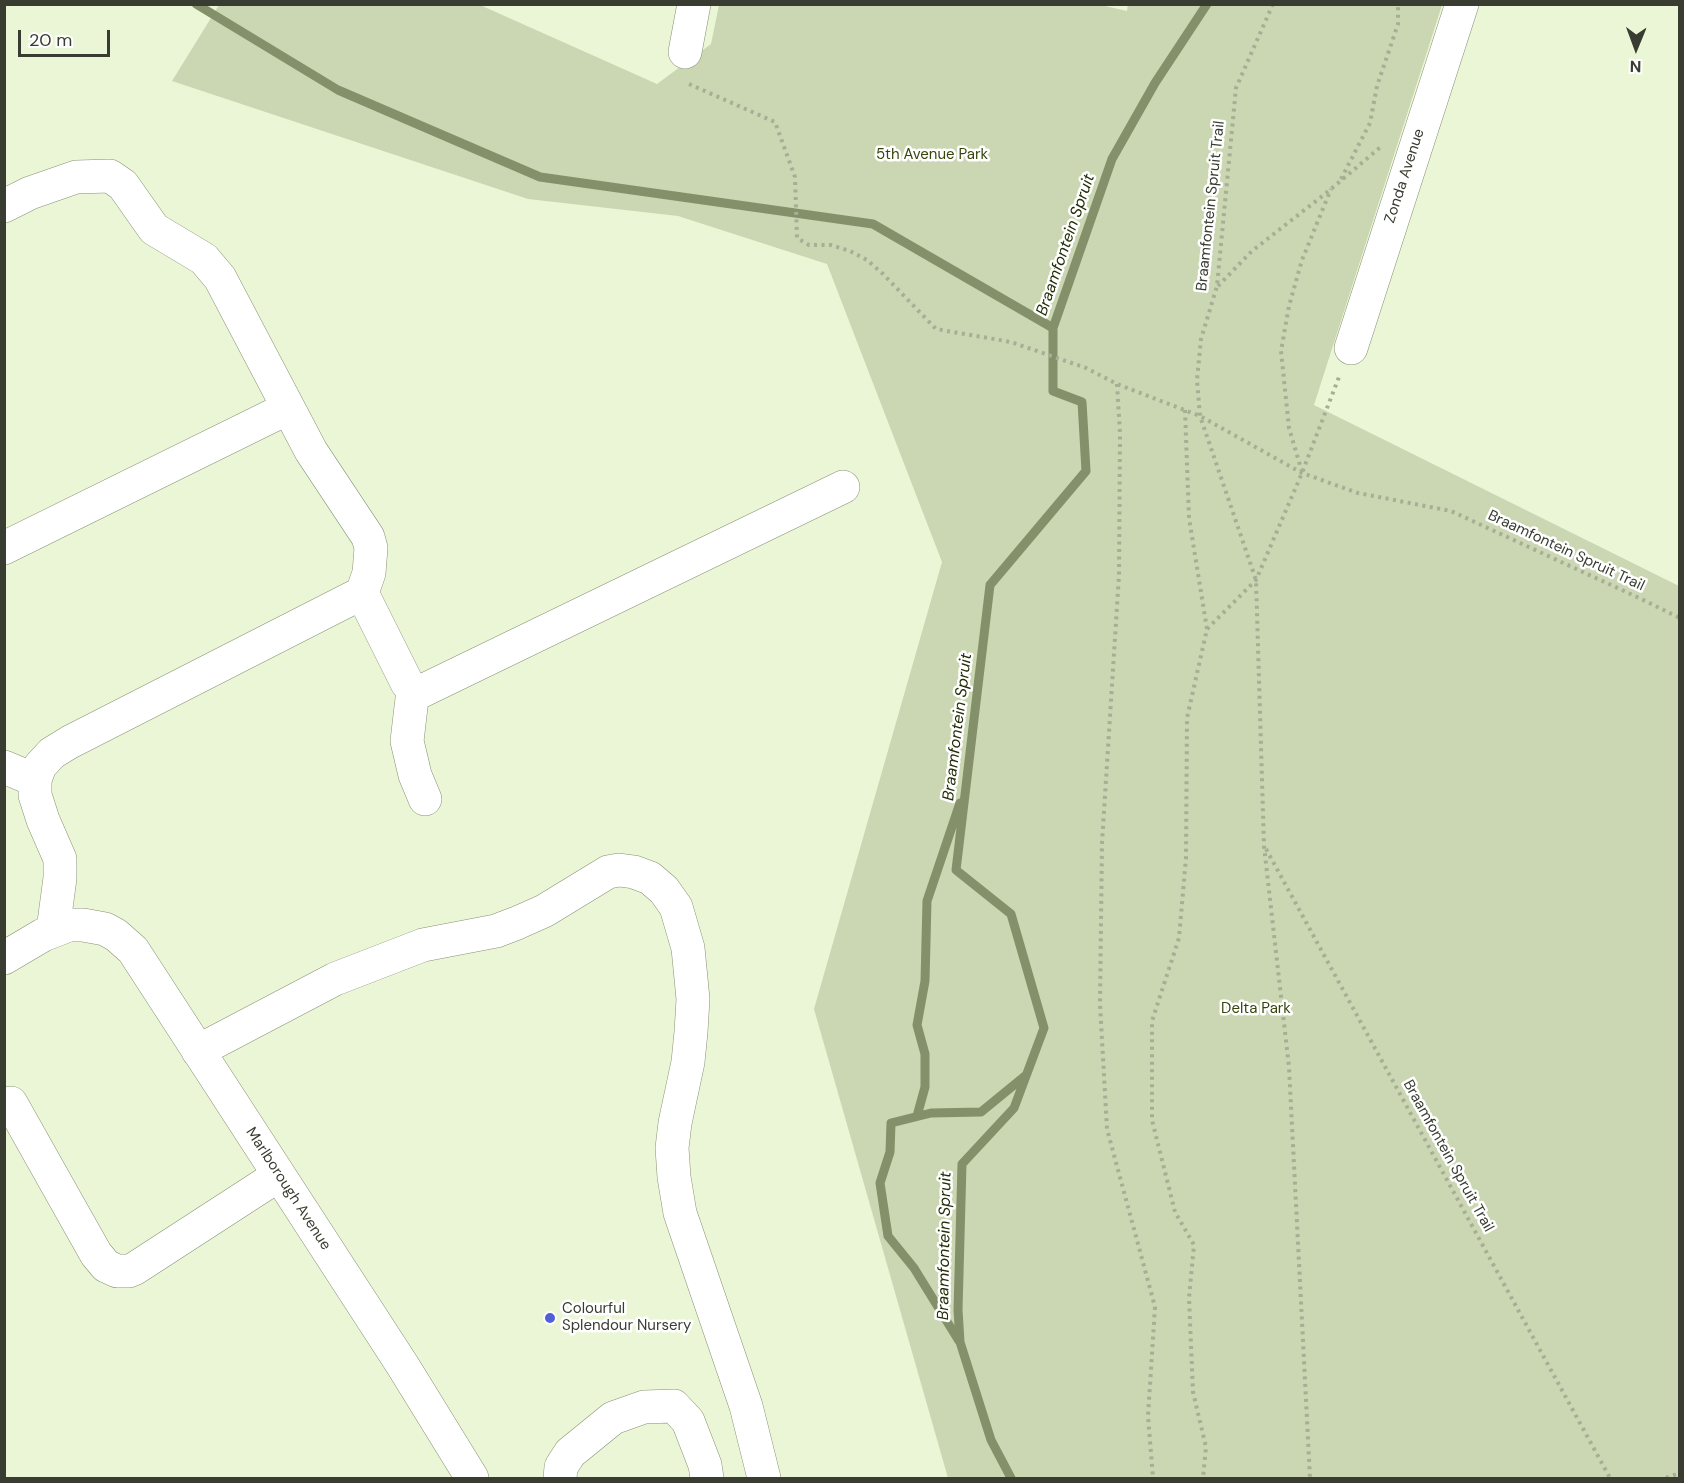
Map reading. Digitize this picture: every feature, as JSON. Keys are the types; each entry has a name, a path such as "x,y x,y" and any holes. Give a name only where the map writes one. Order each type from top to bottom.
{"street":[{"path":"685,52 694,4"},
{"name":"Zonda Avenue","path":"1351,348 1462,4"},
{"path":"4,206 30,193 76,177 110,176 123,185 154,229 212,267 312,451 368,537 371,558 362,593 402,675 413,690 407,741 415,775 425,799"},
{"path":"4,548 288,408"},
{"path":"413,690 422,691 843,487"},
{"path":"4,958 68,928 59,888 60,859 35,795 35,780 40,766 52,753 362,593"},
{"path":"4,767 35,780"},
{"path":"198,1051 335,979 423,945 496,931 517,923 544,911 608,872 620,870 650,878 664,890 676,907 688,948 692,988 688,1062 672,1148 680,1214 746,1406 764,1479"},
{"name":"Marlborough Avenue","path":"68,928 105,929 116,935 132,950 403,1366 472,1479"},
{"path":"10,1103 96,1254 106,1266 117,1271 134,1269 279,1175"},
{"path":"560,1479 561,1467 570,1452 613,1418 644,1407 674,1406 688,1420 705,1464 707,1479"}],"path":[{"name":"Braamfontein Spruit Trail","path":"1273,4 1236,88 1217,286 1201,339 1197,381 1200,416 1256,580 1264,846 1289,1067 1310,1479"},
{"path":"1341,181 1370,123 1377,86 1398,24 1398,4"},
{"path":"685,52 683,82 775,122 795,177 797,238 809,244 831,245 867,260 936,329 1011,342 1086,368 1117,384 1200,416"},
{"path":"1217,286 1252,251 1384,144"},
{"path":"1302,473 1289,428 1281,351 1289,306 1302,260 1331,189"},
{"name":"Braamfontein Spruit Trail","path":"1207,629 1256,580 1302,473 1351,348"},
{"path":"1117,384 1120,442 1119,575 1102,843 1100,1004 1107,1129 1155,1307 1148,1416 1153,1479"},
{"path":"1185,410 1189,518 1207,629 1187,718 1186,858 1179,938 1152,1021 1152,1120 1175,1212 1194,1245 1189,1310 1193,1392 1206,1447 1203,1479"},
{"name":"Braamfontein Spruit Trail","path":"1200,416 1302,473 1358,493 1451,511 1680,618"},
{"name":"Braamfontein Spruit Trail","path":"1264,846 1610,1479"},
{"path":"1666,1479 1680,1473"}],"green space":[{"name":"Delta Park","path":"1096,4 1127,11 1128,4 1442,5 1314,405 1679,586 1679,1478 948,1478 814,1009 942,562 827,264 678,216 528,199 172,81 219,5 480,5 657,84 711,44 719,5"}],"waterway":[{"path":"196,4 338,90 540,177 873,224 1053,328"},
{"name":"Braamfontein Spruit","path":"1011,1478 991,1440 960,1342 958,1310 962,1164 1014,1108 1044,1028 1011,914 956,870 990,585 1086,471 1082,402 1053,391 1053,328 1112,159 1155,83 1207,4"},
{"path":"917,1116 925,1087 925,1054 917,1025 925,981 927,901 960,803"},
{"path":"959,1341 914,1268 888,1236 880,1183 890,1152 891,1123 931,1113 981,1112 1025,1076"}],"place":[{"name":"Colourful Splendour Nursery","path":"550,1318"}],"park label":[{"name":"5th Avenue Park","path":"932,155"}]}
